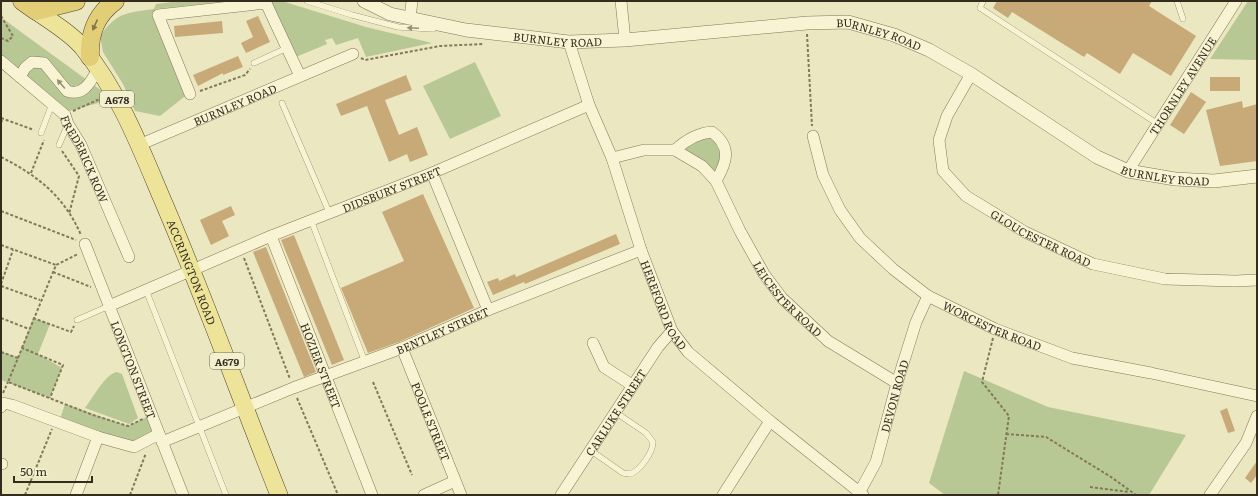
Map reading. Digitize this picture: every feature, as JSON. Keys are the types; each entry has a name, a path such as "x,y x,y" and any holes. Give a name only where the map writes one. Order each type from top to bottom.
{"highway":[{"name":"A678","path":"29,6 76,1"},
{"path":"94,63 89,42 96,21 115,1"}],"main road":[{"name":"A678","path":"29,6 75,39 94,63"},
{"name":"ACCRINGTON ROAD","path":"94,63 113,93 139,145 193,269 244,410 279,495"}],"street":[{"name":"BURNLEY ROAD","path":"364,1 390,14 466,30 569,42 625,40 807,23 848,22 894,35 929,50 971,74 1097,156 1128,171 1175,179 1214,181 1257,176"},
{"name":"BURNLEY ROAD","path":"379,1 410,18"},
{"path":"410,18 412,1"},
{"path":"621,1 625,40"},
{"name":"THORNLEY AVENUE","path":"1128,171 1236,1"},
{"path":"190,94 178,55 158,15 266,3 300,76"},
{"name":"HEREFORD ROAD","path":"569,42 589,105 612,158 641,250 672,331 688,352 860,494"},
{"name":"BURNLEY ROAD","path":"139,145 353,54"},
{"name":"FREDERICK ROW","path":"1,61 52,104 67,119 81,145 129,257"},
{"path":"20,77 25,68 32,62 44,63 67,91 78,92 88,87 94,63"},
{"name":"GLOUCESTER ROAD","path":"971,74 947,116 939,140 943,171 966,196 1025,232 1093,264 1165,279 1235,281 1257,280"},
{"name":"DIDSBURY STREET","path":"109,306 329,212 432,173 589,105"},
{"path":"612,158 644,150 675,150 681,144 701,133 712,132 721,139 725,147 725,166 716,181"},
{"name":"WORCESTER ROAD","path":"813,136 823,175 840,210 852,227 860,238 893,269 928,296 996,329 1072,358 1151,373 1257,396"},
{"name":"LEICESTER ROAD","path":"675,150 702,166 716,181 740,231 764,274 782,298 828,341 896,383"},
{"path":"432,173 488,310"},
{"name":"HOZIER STREET","path":"271,236 372,495"},
{"name":"LONGTON STREET","path":"86,247 151,415 157,438 183,495"},
{"name":"BENTLEY STREET","path":"1,407 2,403 12,405 98,437 134,447 157,438 200,427 244,410 293,388 402,348 488,310 641,250"},
{"name":"DEVON ROAD","path":"860,494 876,462 896,383 916,322 928,296"},
{"name":"CARLUKE STREET","path":"564,494 590,450 632,385 658,347 672,331"},
{"path":"593,343 604,367 632,385"},
{"name":"POOLE STREET","path":"402,348 461,495"},
{"path":"1210,495 1246,443 1257,416"},
{"path":"723,495 770,421"},
{"path":"76,495 98,437"},
{"path":"424,495 455,482"}],"lane":[{"name":"BURNLEY ROAD","path":"307,1 352,16 398,27 466,30"},
{"path":"983,1 980,8 1158,124"},
{"path":"1177,1 1183,19"},
{"path":"254,63 287,48"},
{"path":"282,103 329,212"},
{"path":"41,133 52,104"},
{"path":"59,145 67,119"},
{"path":"310,220 365,362"},
{"path":"146,290 226,495"},
{"path":"77,320 109,306"},
{"path":"590,450 623,473 630,474 637,470 652,449 653,442 649,436 615,412"}],"path":[{"path":"1,16 13,36 8,42 1,38"},
{"path":"807,23 813,136"},
{"path":"353,54 365,60 440,46 486,44"},
{"path":"190,94 245,76 254,63"},
{"path":"67,119 113,93"},
{"path":"1,123 2,118 41,133 44,140 31,173"},
{"path":"44,140 59,145 80,176 69,214"},
{"path":"1,157 31,173 56,194 77,226 86,247"},
{"path":"1,211 86,247"},
{"path":"1,245 56,265"},
{"path":"1,398 40,300 56,265 86,247"},
{"path":"241,249 293,388 338,495"},
{"path":"13,250 1,285 40,300"},
{"path":"53,272 103,292"},
{"path":"1,318 29,329"},
{"path":"33,318 71,332 77,320"},
{"path":"996,329 982,382 1009,416 998,495"},
{"path":"22,348 63,365 50,398"},
{"path":"1,352 18,358"},
{"path":"8,382 128,426 151,415"},
{"path":"373,382 412,475"},
{"path":"25,495 56,421"},
{"path":"1006,434 1046,437 1111,477 1134,495"},
{"path":"130,495 157,438"},
{"path":"1090,487 1130,492"}],"green space":[{"path":"180,1 230,1 155,9 189,93 160,116 135,111 123,84 103,52 100,36 112,22 123,15 154,9 156,4"},
{"path":"268,1 285,2 366,27 432,43 366,57 358,38 336,45 332,38 325,40 327,44 296,57"},
{"path":"1248,1 1257,1 1257,60 1210,59"},
{"path":"1,18 113,99 69,111 1,54"},
{"path":"475,62 501,116 450,139 423,86"},
{"path":"712,132 725,147 716,181 675,150"},
{"path":"33,318 50,324 38,354 62,368 50,398 1,380 1,351 18,358"},
{"path":"964,371 1048,407 1186,435 1149,495 945,495 929,483"},
{"path":"117,372 122,374 138,418 129,424 85,408 104,381 113,373"},
{"path":"65,404 128,426 151,415 159,434 134,447 59,422"}],"building":[{"path":"997,1 1152,1 1149,6 1196,36 1171,76 1133,53 1120,74 1087,53 1084,57 1012,12 1008,18 993,8"},
{"path":"258,16 270,42 246,53 241,43 253,37 246,21"},
{"path":"222,21 223,33 175,37 174,26"},
{"path":"238,56 243,67 223,75 223,73 198,86 193,75"},
{"path":"406,75 412,90 385,100 399,135 417,127 428,155 410,162 407,154 389,162 367,106 341,116 336,104"},
{"path":"1210,77 1240,77 1240,91 1210,91"},
{"path":"1191,92 1206,102 1184,134 1170,125"},
{"path":"1242,101 1243,108 1257,104 1257,161 1220,166 1206,110"},
{"path":"423,194 474,308 399,342 368,353 341,288 404,261 382,212"},
{"path":"231,206 235,215 222,221 229,236 211,245 200,220"},
{"path":"616,234 620,244 525,284 524,282 493,295 487,282 498,278 499,281 515,274 516,277"},
{"path":"294,235 344,360 332,365 281,240"},
{"path":"266,247 316,372 304,377 253,252"},
{"path":"1227,408 1235,431 1228,433 1220,411"},
{"path":"1257,461 1257,475 1251,483 1245,478"}]}
